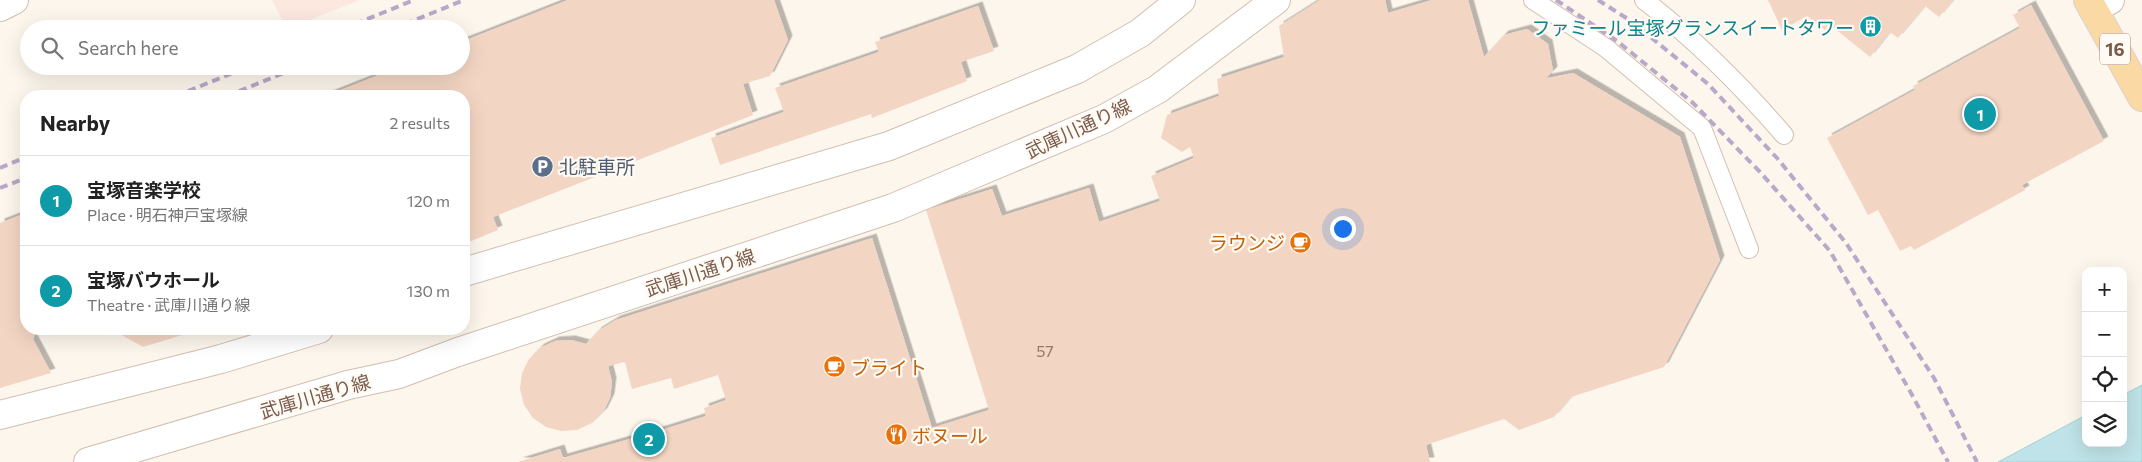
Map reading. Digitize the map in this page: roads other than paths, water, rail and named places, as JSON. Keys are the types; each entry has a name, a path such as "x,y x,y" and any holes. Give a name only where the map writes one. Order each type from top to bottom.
{"main road":[{"name":"16","path":"2097,3 2142,97"}],"street":[{"path":"0,7 14,0"},
{"path":"470,270 889,146 1077,69 1140,33 1181,0"},
{"name":"武庫川通り線","path":"88,462 348,384 399,374 454,340 893,208 1104,119 1158,89 1276,0"},
{"path":"0,415 221,359 299,335"}],"lane":[{"path":"1533,0 1606,48 1702,128 1749,249"},
{"path":"1644,0 1678,26 1719,63 1784,135"}],"water":[{"path":"2142,385 2142,462 1998,462 2082,417 2082,447 2127,447 2127,393"}],"railway":[{"path":"365,20 414,0"},
{"path":"415,20 464,0"},
{"path":"1556,0 1617,41 1692,102 1760,172 1830,251 1948,462"},
{"path":"1598,0 1631,21 1708,84 1777,158 1846,243 1934,378 1977,462"},
{"path":"191,90 228,75"},
{"path":"242,90 279,75"},
{"path":"0,168 20,160"},
{"path":"0,188 20,180"}],"place":[{"name":"ファミール宝塚グランスイートタワー","path":"1870,27"},
{"name":"宝塚音楽学校","path":"1980,114"},
{"name":"北駐車所","path":"543,166"},
{"name":"ラウンジ","path":"1301,242"},
{"name":"ブライト","path":"835,367"},
{"name":"ボヌール","path":"896,435"},
{"name":"宝塚バウホール","path":"649,439"}]}
